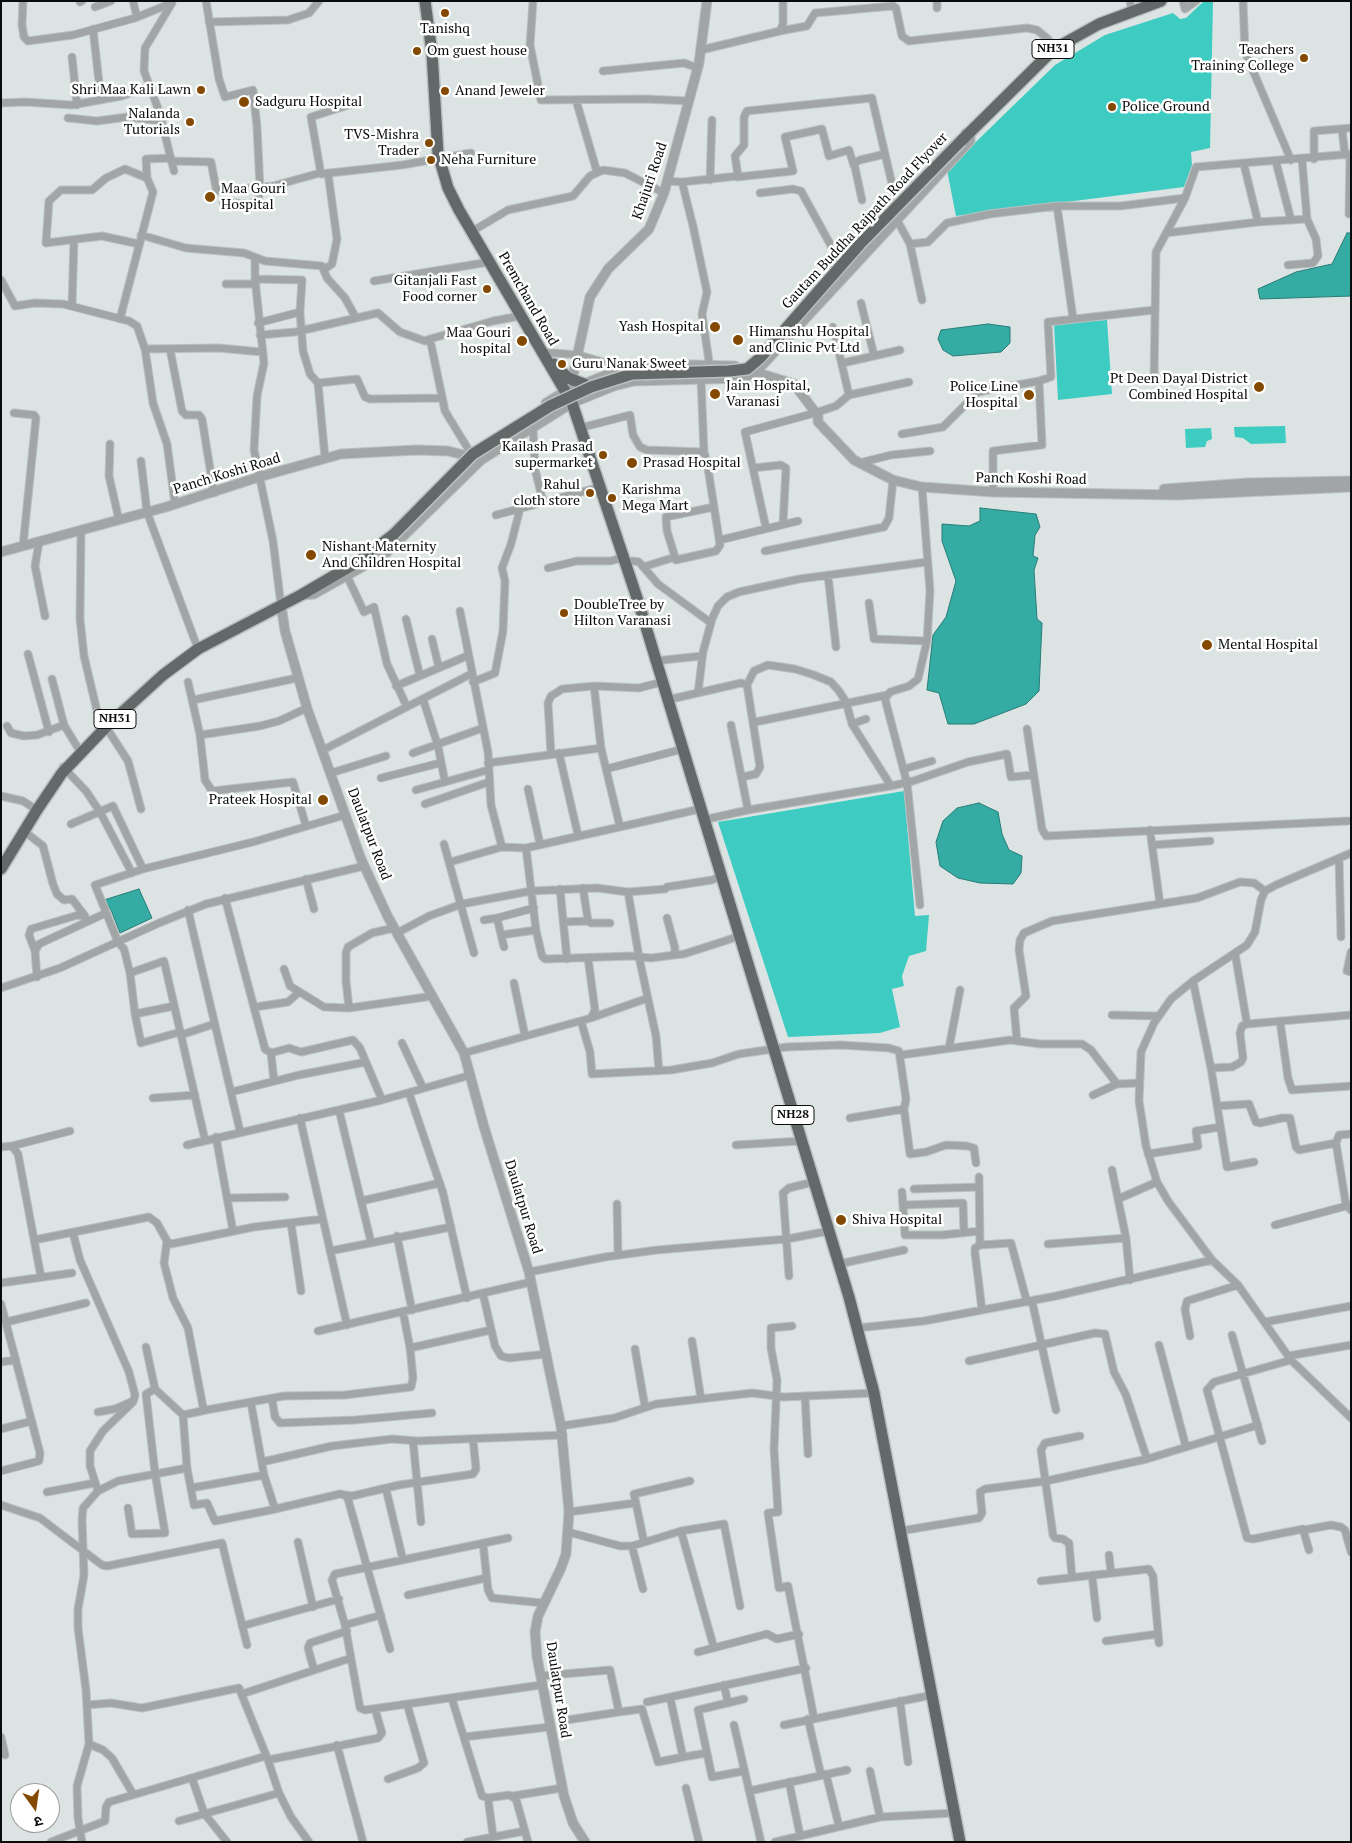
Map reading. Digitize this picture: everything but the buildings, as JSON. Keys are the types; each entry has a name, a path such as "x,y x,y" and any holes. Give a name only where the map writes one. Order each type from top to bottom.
{"highway":[{"name":"Premchand Road","path":"425,1 442,158 450,193 572,403"},
{"name":"Premchand Road","path":"430,1 442,158"},
{"name":"NH31","path":"970,132 1054,49 1131,7 1161,1"},
{"name":"Gautam Buddha Rajpath Road Flyover","path":"302,595 375,550 473,454 550,406 591,387 632,374 747,369 760,358 860,244 970,132"},
{"path":"547,362 556,365 563,374 572,380 584,384"},
{"name":"NH28","path":"572,403 623,561 639,604 654,661 740,936 857,1328 874,1393 960,1842"},
{"name":"NH31","path":"1,857 78,748 104,724 197,647 302,595"},
{"name":"NH31","path":"63,768 104,724"},
{"name":"NH31","path":"1,869 24,831 34,808"}],"street":[{"path":"23,1 22,25 26,40 62,37 93,29 136,17 173,2"},
{"path":"95,7 111,1"},
{"path":"133,1 136,17"},
{"path":"206,1 219,79 225,98 253,90 260,188 258,201 248,204 223,202"},
{"path":"209,22 288,20 309,13 319,1"},
{"path":"532,1 530,45 540,100 646,99 689,102"},
{"name":"Khajuri Road","path":"572,380 579,355 590,297 608,269 649,229 664,193 698,68 707,1"},
{"path":"780,31 783,24 783,1"},
{"path":"1183,1 1185,9 1196,1"},
{"path":"1243,1 1245,52 1291,160"},
{"path":"173,2 146,48 144,71 151,86 162,121 174,171"},
{"path":"701,50 807,26 815,13 893,6 896,8 902,36 909,41 1027,28 1037,30 1048,39 1054,49"},
{"path":"93,29 101,100"},
{"path":"72,57 77,104"},
{"path":"603,71 684,63 698,68"},
{"path":"1,103 77,104 122,96 151,86"},
{"path":"738,176 735,155 744,145 744,114 749,111 872,98 896,201 897,220 910,244 922,300"},
{"path":"576,100 597,172"},
{"path":"320,173 311,117 358,102"},
{"path":"68,118 97,121 127,117 162,121"},
{"path":"710,180 712,120"},
{"path":"1314,159 1314,131 1351,128"},
{"path":"668,181 710,180 793,171 785,136 822,129 829,156 849,150 862,200"},
{"path":"1342,129 1348,155 1349,214"},
{"path":"302,595 314,594 385,554 481,460 572,403 621,384 634,381 743,378 756,372 970,142 970,132 963,133 896,201 751,361 741,366"},
{"path":"120,319 153,192 147,178 146,159 211,162 218,190 260,188 320,173 471,153"},
{"path":"854,166 858,161 885,154"},
{"path":"1154,381 1156,252 1185,198 1196,167 1244,165 1348,155"},
{"path":"1288,265 1310,264 1317,260 1316,239 1307,219 1302,159"},
{"path":"1276,162 1291,220"},
{"path":"1244,165 1258,222"},
{"path":"139,244 107,237 47,243 45,242 49,223 48,204 58,191 67,188 92,190 106,178 125,169 147,178"},
{"path":"471,232 508,210 573,196 590,176 597,172 610,170 625,173 664,193"},
{"path":"325,269 332,264 337,239 328,173"},
{"path":"682,182 707,292 702,314 710,365 705,379 704,452 714,507 720,540 719,549 716,551 676,560 667,531 666,517 714,507"},
{"path":"760,193 793,189 800,191 840,262"},
{"path":"910,244 928,242 947,224 990,214 1058,206 1120,206 1185,198"},
{"path":"1058,206 1073,318"},
{"path":"1166,233 1258,222 1307,219"},
{"path":"141,235 172,246 244,253 255,259 322,266 325,269 327,278 345,298 356,318"},
{"path":"72,306 74,240"},
{"path":"255,259 258,322 264,363 257,396 254,450 259,477 265,495 281,605"},
{"path":"374,281 489,262"},
{"path":"1,280 15,306 35,303 72,306 120,319 137,326 145,349 151,396 167,444 175,504"},
{"path":"226,284 302,280 301,330 305,359 310,374 318,382 325,458"},
{"path":"860,303 874,356"},
{"path":"902,434 943,427 978,392 1039,381 1051,377 1048,322 1154,310"},
{"path":"258,322 300,312"},
{"path":"260,335 301,330 379,314 400,332 425,341 493,320 520,316"},
{"path":"833,327 849,395"},
{"path":"302,595 310,585 358,558 380,542 468,453 449,419 441,398 430,340"},
{"path":"145,349 219,348 262,352"},
{"path":"170,349 182,411 186,415 199,415 202,419 214,492"},
{"path":"842,363 900,350"},
{"path":"541,352 579,355 603,362 616,371 621,384"},
{"name":"Panch Koshi Road","path":"468,453 564,392 626,367 651,364 741,366 794,384 816,415 818,422 854,460 893,480 922,487 1178,495 1351,487"},
{"path":"318,382 357,379 365,397 370,398 441,398"},
{"path":"993,489 993,451 1042,445 1039,381"},
{"path":"766,528 745,432 816,415 836,406 849,395 909,382"},
{"path":"14,414 34,415 36,418 24,546"},
{"path":"580,428 630,415 633,435 640,447 647,450 704,452"},
{"path":"816,415 823,418 852,454 863,462 879,470 923,482 993,489 1110,490 1351,481"},
{"path":"533,428 535,469 542,502"},
{"path":"110,444 109,476 118,520"},
{"name":"Panch Koshi Road","path":"1,552 175,504 259,477 341,454 416,450 468,453 481,460"},
{"path":"863,462 891,455 930,451"},
{"path":"141,461 147,512 197,647"},
{"path":"754,468 781,465 786,468 782,524"},
{"path":"765,552 884,527 889,518 893,480"},
{"path":"496,515 600,486"},
{"path":"755,722 887,695 914,684 918,679 927,641 930,590 922,487"},
{"path":"324,750 423,699 472,678 495,673 504,631 502,611 506,580 502,568 511,544 520,509"},
{"path":"720,540 798,520"},
{"path":"81,530 80,619 84,656 97,710 128,761 141,809"},
{"path":"40,542 35,566 45,616"},
{"path":"643,567 675,557"},
{"path":"548,568 577,561 633,561 643,567 658,584 711,623"},
{"path":"698,692 702,656 711,623 718,606 727,597 739,592 828,575 927,562"},
{"path":"828,575 836,647"},
{"path":"347,576 364,612 374,607 387,664 407,707"},
{"path":"869,603 874,639 927,641"},
{"name":"Daulatpur Road","path":"281,605 285,631 297,678 364,866 395,930 464,1053 484,1127 529,1272 562,1426 569,1512 566,1554 559,1576 543,1603 535,1632 540,1681 562,1788 581,1839"},
{"path":"460,612 483,728 492,805 502,847"},
{"path":"406,619 420,676"},
{"path":"432,639 440,668"},
{"path":"28,654 49,732"},
{"path":"396,686 468,656"},
{"path":"654,661 702,656"},
{"path":"742,777 756,774 760,767 755,722 747,685 754,671 761,666 795,669 831,682 846,702 852,724 891,786"},
{"path":"193,700 297,678"},
{"path":"52,679 64,726 78,748"},
{"path":"188,682 200,735 205,780 212,791 292,782 306,826"},
{"path":"550,754 547,718 551,696 562,689 594,686 630,689 662,682"},
{"path":"667,700 741,683 747,685"},
{"path":"594,686 601,748 620,827"},
{"path":"887,695 887,707 907,783 920,905"},
{"path":"423,699 438,746 445,782"},
{"path":"200,735 260,726 279,721 307,708"},
{"path":"852,724 866,719"},
{"path":"731,724 748,810"},
{"path":"7,726 16,735 37,735 64,726"},
{"path":"413,754 483,728"},
{"path":"1027,729 1042,829 1046,836 1348,821"},
{"path":"416,790 445,782 488,766 550,754 601,748"},
{"path":"606,769 683,749"},
{"path":"559,753 578,835"},
{"path":"703,820 748,810 907,783 968,762 1007,754 1011,777 1033,775"},
{"path":"331,774 386,756"},
{"path":"904,769 932,761"},
{"path":"381,778 440,763"},
{"path":"63,768 86,791 100,812 132,873"},
{"path":"425,804 489,782"},
{"path":"528,789 540,844"},
{"path":"1,796 14,798 34,808"},
{"path":"71,824 113,806 143,869"},
{"path":"450,862 502,847 526,848 700,809"},
{"path":"214,1024 141,1043 130,973 124,949 118,942 95,885 143,869 345,815"},
{"path":"1150,830 1160,904"},
{"path":"24,831 43,846 52,884 57,894 64,900 72,900 87,919"},
{"path":"1152,845 1210,841"},
{"path":"444,844 474,953"},
{"path":"526,848 536,930 542,956 545,959 659,957 684,954 740,936"},
{"path":"1351,853 1276,885 1266,892 1261,900 1252,939 1171,999 1159,1016 1141,1052 1139,1083 1139,1101 1148,1154 1157,1182 1212,1260 1238,1285 1289,1358 1351,1418"},
{"path":"1339,858 1341,937"},
{"path":"1,988 38,977 188,910 225,898 364,866"},
{"path":"349,1008 346,981 346,953 348,947 372,933 395,930 462,904 531,891 598,888 628,892 665,889 667,886 712,880 721,876"},
{"path":"306,879 314,909"},
{"path":"1017,1041 1014,1008 1026,996 1020,950 1020,940 1024,933 1052,922 1197,898 1240,882 1254,883 1266,892"},
{"path":"583,888 588,921"},
{"path":"560,889 567,960"},
{"path":"628,892 639,957 656,1036 659,1071"},
{"path":"225,898 255,1007 263,1045 267,1052 271,1053 289,1048 301,1052 350,1039 356,1042 382,1100"},
{"path":"484,920 534,908"},
{"path":"188,910 240,1131"},
{"path":"35,951 39,944 87,919 106,913"},
{"path":"38,977 35,951 30,935 31,929 78,915 87,919"},
{"path":"497,918 504,947"},
{"path":"667,918 675,948 674,955"},
{"path":"563,922 588,921 591,923 610,923"},
{"path":"502,935 536,930"},
{"path":"1351,952 1347,971 1351,972"},
{"path":"1235,953 1247,1024"},
{"path":"588,958 594,1010 591,1018"},
{"path":"130,973 164,961 205,1140"},
{"path":"284,969 290,986 324,1007 349,1008 433,996"},
{"path":"1193,981 1211,1068 1227,1167 1254,1162"},
{"path":"514,983 526,1036"},
{"path":"949,1048 960,990"},
{"path":"255,1007 288,1002 300,992"},
{"path":"464,1053 591,1018 648,998"},
{"path":"135,1014 174,1006"},
{"path":"1112,1014 1159,1016"},
{"path":"1211,1068 1238,1065 1242,1058 1240,1032 1242,1026 1247,1024 1351,1015"},
{"path":"580,1021 590,1052 592,1074 659,1071 712,1063 750,1052 774,1050 841,1045 896,1049 901,1054 904,1109 910,1154 926,1152 946,1145 967,1146 974,1148 976,1163"},
{"path":"1280,1021 1288,1078 1292,1090 1351,1086"},
{"path":"901,1054 1010,1040 1040,1044 1082,1044 1091,1050 1117,1084"},
{"path":"402,1043 424,1088"},
{"path":"271,1053 274,1081"},
{"path":"231,1092 366,1062"},
{"path":"187,1146 240,1131 410,1093 471,1075"},
{"path":"1093,1095 1117,1084 1139,1083"},
{"path":"410,1093 440,1182 467,1298"},
{"path":"153,1098 195,1096"},
{"path":"1217,1106 1249,1104 1256,1122 1260,1123 1290,1118 1296,1147 1299,1150 1336,1144"},
{"path":"850,1118 904,1109"},
{"path":"339,1110 371,1242"},
{"path":"300,1118 347,1325"},
{"path":"1148,1154 1198,1146 1196,1131 1220,1127"},
{"path":"1,1147 12,1146 70,1131"},
{"path":"1275,1224 1349,1207 1336,1144 1339,1135 1351,1134"},
{"path":"216,1137 233,1231"},
{"path":"736,1145 801,1141"},
{"path":"12,1146 18,1154 41,1277"},
{"path":"1112,1170 1126,1238 1130,1280"},
{"path":"979,1176 980,1244"},
{"path":"362,1202 440,1182"},
{"path":"790,1276 783,1193 789,1188 814,1182"},
{"path":"1118,1199 1157,1182"},
{"path":"914,1189 979,1188"},
{"path":"902,1192 905,1235 980,1231"},
{"path":"227,1198 285,1197"},
{"path":"903,1205 963,1203 964,1233"},
{"path":"617,1204 618,1255"},
{"path":"34,1240 149,1217 157,1223 167,1241 164,1263 173,1298 188,1328 203,1407 206,1410"},
{"path":"167,1241 179,1243 233,1231 323,1220"},
{"path":"291,1223 301,1291"},
{"path":"330,1251 451,1226"},
{"path":"529,1272 618,1255 787,1240 829,1231"},
{"path":"73,1233 80,1260 130,1372 135,1395 134,1401 103,1431 90,1452 90,1466 96,1487 83,1508 84,1575 78,1609 78,1628 87,1705 89,1744 77,1786 82,1842"},
{"path":"397,1236 412,1310"},
{"path":"1048,1244 1126,1238"},
{"path":"982,1310 975,1248 980,1244 1011,1243 1030,1301 1056,1410"},
{"path":"839,1264 904,1250"},
{"path":"857,1328 924,1320 1030,1301 1212,1260"},
{"path":"1,1283 72,1273"},
{"path":"318,1331 530,1282"},
{"path":"1190,1336 1185,1309 1187,1301 1238,1285"},
{"path":"483,1294 498,1353 505,1358 547,1354"},
{"path":"4,1319 86,1303"},
{"path":"1,1304 40,1453 39,1461 1,1471"},
{"path":"1265,1322 1351,1306"},
{"path":"183,1415 300,1395 345,1395 411,1387 413,1378 410,1348 403,1312"},
{"path":"792,1326 771,1328 771,1348 777,1380 774,1449 778,1512 768,1513 779,1588 788,1586 806,1668 811,1718 824,1775 839,1826"},
{"path":"410,1348 491,1330"},
{"path":"969,1361 1042,1346 1095,1332 1105,1334 1114,1372 1126,1395 1147,1459"},
{"path":"1232,1335 1262,1441"},
{"path":"692,1341 701,1399"},
{"path":"1159,1345 1186,1447"},
{"path":"1351,1345 1289,1358 1214,1382 1206,1390 1247,1538 1253,1539 1300,1529 1304,1530 1331,1525 1345,1530 1351,1552"},
{"path":"146,1347 155,1390 183,1415 187,1468 194,1505 207,1503 215,1521 340,1494 352,1496 399,1485 473,1474 476,1469 474,1439"},
{"path":"635,1349 645,1407"},
{"path":"1,1362 16,1360"},
{"path":"128,1508 132,1534 165,1533 155,1473 146,1394 155,1390"},
{"path":"562,1426 614,1418 645,1407 752,1393 777,1397 874,1393"},
{"path":"805,1396 808,1454"},
{"path":"272,1399 275,1417 280,1423 355,1420 432,1413"},
{"path":"98,1412 115,1409 134,1401"},
{"path":"251,1403 264,1475 273,1507 276,1509"},
{"path":"1,1429 32,1421"},
{"path":"900,1530 979,1518 982,1513 982,1490 1046,1481 1147,1459 1258,1425"},
{"path":"262,1462 332,1446 392,1439 413,1441 563,1435"},
{"path":"1072,1578 1069,1543 1063,1539 1055,1538 1053,1535 1042,1446 1053,1441 1080,1436"},
{"path":"413,1441 421,1522"},
{"path":"47,1492 96,1487 155,1473 187,1468"},
{"path":"191,1488 264,1475"},
{"path":"644,1542 635,1503 635,1493 690,1481"},
{"path":"386,1489 403,1560"},
{"path":"345,1495 390,1648"},
{"path":"569,1512 635,1503"},
{"path":"1,1505 40,1518 102,1565 107,1566 222,1543 247,1645"},
{"path":"568,1532 620,1546 632,1546 681,1531 724,1524 740,1606"},
{"path":"1304,1530 1309,1550"},
{"path":"681,1531 714,1648"},
{"path":"508,1538 335,1574 332,1580 346,1628 360,1708 365,1710 452,1699 540,1681 610,1670 619,1712"},
{"path":"298,1542 313,1606"},
{"path":"483,1544 489,1596 492,1598 543,1603"},
{"path":"632,1546 643,1589"},
{"path":"1109,1555 1111,1573"},
{"path":"1041,1581 1144,1568 1151,1571 1159,1643"},
{"path":"1092,1575 1097,1618"},
{"path":"408,1595 486,1578"},
{"path":"242,1626 338,1600"},
{"path":"314,1670 308,1648 310,1643 381,1615"},
{"path":"698,1652 767,1634 777,1639 799,1634"},
{"path":"1106,1641 1158,1634"},
{"path":"242,1694 351,1658"},
{"path":"647,1702 806,1668"},
{"path":"724,1685 728,1703"},
{"path":"87,1705 111,1703 142,1708 238,1688 267,1758 279,1793 291,1817 309,1842"},
{"path":"784,1724 932,1695"},
{"path":"670,1697 683,1757"},
{"path":"452,1699 482,1796 488,1798 514,1796 562,1788"},
{"path":"744,1699 698,1710 712,1777 744,1771"},
{"path":"900,1701 908,1762"},
{"path":"388,1779 418,1768 424,1763 408,1704"},
{"path":"51,1842 105,1821 106,1804 133,1794 267,1758 381,1736 375,1709"},
{"path":"567,1720 642,1709 658,1762 707,1753"},
{"path":"734,1725 761,1842"},
{"path":"464,1737 549,1727"},
{"path":"1,1737 5,1755"},
{"path":"89,1744 103,1750 112,1758 133,1794"},
{"path":"337,1745 363,1842"},
{"path":"749,1791 847,1770"},
{"path":"870,1771 880,1817"},
{"path":"192,1778 204,1813 227,1842"},
{"path":"789,1782 800,1835"},
{"path":"686,1788 699,1842"},
{"path":"179,1821 279,1793"},
{"path":"514,1796 528,1842"},
{"path":"488,1798 493,1836"},
{"path":"775,1842 880,1817 954,1812"},
{"path":"467,1842 525,1831"}],"shaded area":[{"name":"Police Ground","path":"1204,1 1213,1 1210,148 1191,152 1192,165 1184,187 956,216 947,170 1055,65 1105,35 1173,13 1180,19 1186,18"},
{"path":"1347,233 1351,233 1351,296 1260,299 1258,289 1296,272 1332,264"},
{"path":"1107,320 1112,394 1058,400 1054,323"},
{"path":"988,324 1010,327 1010,343 1001,352 953,356 943,350 938,339 941,330"},
{"path":"1285,426 1286,443 1251,444 1243,438 1235,437 1234,427"},
{"path":"1211,428 1212,439 1207,441 1205,447 1186,448 1185,429"},
{"path":"980,508 1036,514 1040,527 1035,535 1033,556 1038,558 1034,570 1037,619 1042,623 1039,691 1026,704 974,724 948,724 939,693 927,690 933,635 946,617 956,581 942,541 942,524 969,526 980,521"},
{"path":"904,791 915,916 929,915 926,951 909,956 902,976 904,986 892,989 900,1027 880,1033 788,1037 718,822"},
{"path":"979,803 998,812 1002,834 1009,850 1022,856 1021,873 1013,884 980,883 958,878 940,866 936,842 943,821 957,808"},
{"path":"139,889 152,918 120,933 111,910 104,900"}],"place":[{"name":"Tanishq","path":"445,13"},
{"name":"Om guest house","path":"417,51"},
{"name":"Teachers Training College","path":"1304,58"},
{"name":"Shri Maa Kali Lawn","path":"201,90"},
{"name":"Anand Jeweler","path":"445,91"},
{"name":"Sadguru Hospital","path":"244,102"},
{"name":"Police Ground","path":"1112,107"},
{"name":"Nalanda Tutorials","path":"190,122"},
{"name":"TVS-Mishra Trader","path":"429,143"},
{"name":"Neha Furniture","path":"431,160"},
{"name":"Maa Gouri Hospital","path":"210,197"},
{"name":"Gitanjali Fast Food corner","path":"487,289"},
{"name":"Yash Hospital","path":"715,327"},
{"name":"Himanshu Hospital and Clinic Pvt Ltd","path":"738,340"},
{"name":"Maa Gouri hospital","path":"522,341"},
{"name":"Guru Nanak Sweet","path":"562,364"},
{"name":"Pt Deen Dayal District Combined Hospital","path":"1259,387"},
{"name":"Jain Hospital, Varanasi","path":"715,394"},
{"name":"Police Line Hospital","path":"1029,395"},
{"name":"Kailash Prasad supermarket","path":"603,455"},
{"name":"Prasad Hospital","path":"632,463"},
{"name":"Rahul cloth store","path":"590,493"},
{"name":"Karishma Mega Mart","path":"612,498"},
{"name":"Nishant Maternity And Children Hospital","path":"311,555"},
{"name":"DoubleTree by Hilton Varanasi","path":"564,613"},
{"name":"Mental Hospital","path":"1207,645"},
{"name":"Prateek Hospital","path":"323,800"},
{"name":"Shiva Hospital","path":"841,1220"}]}
